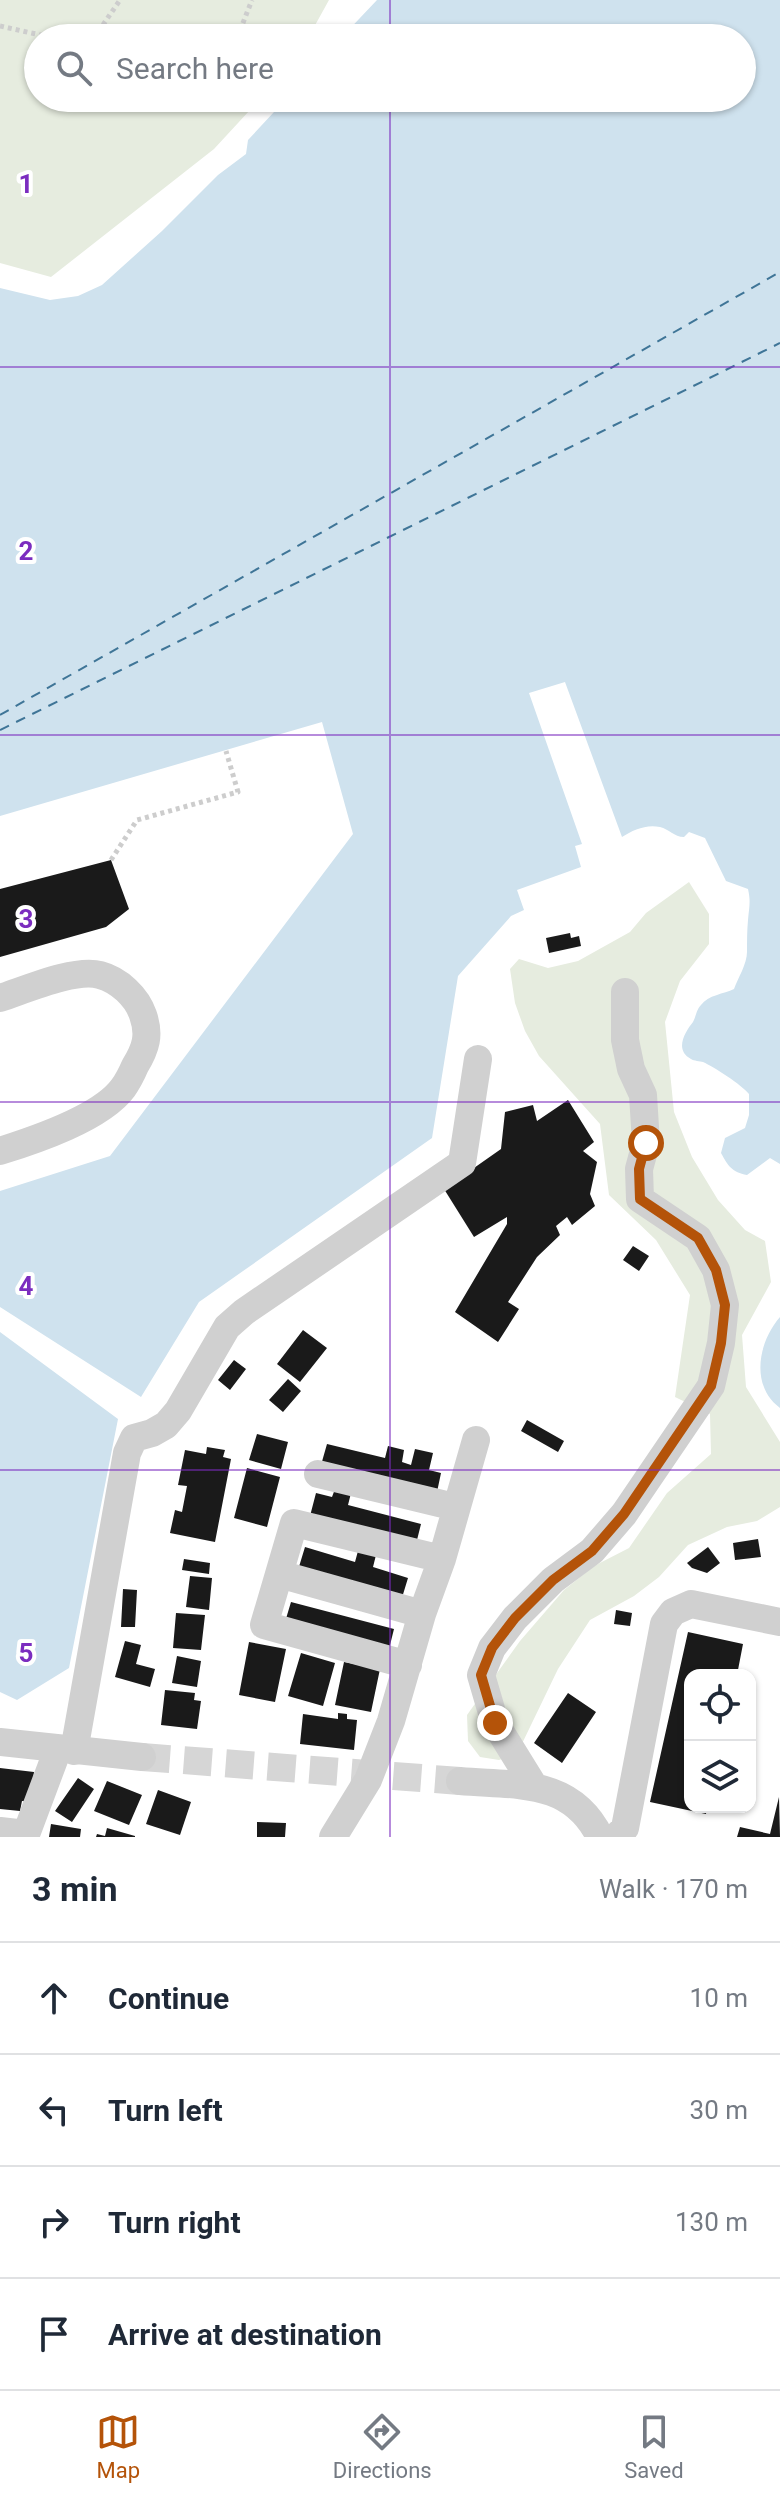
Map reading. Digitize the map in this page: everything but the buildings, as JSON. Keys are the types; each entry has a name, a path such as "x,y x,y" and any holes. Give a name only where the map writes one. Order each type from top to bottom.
{"street":[{"path":"0,998 79,974 100,975 129,991 141,1008 149,1031 144,1051 122,1089 78,1121 33,1141 0,1151"},
{"path":"534,1786 495,1723 481,1675 492,1648 524,1609 553,1580 592,1551 624,1514 711,1386 721,1343 725,1305 716,1270 698,1238 640,1199 639,1169 646,1143 644,1107 625,1040 625,992"},
{"path":"17,1834 66,1750 127,1453 134,1438 166,1425 178,1411 227,1327 244,1312 462,1163 478,1059"},
{"path":"333,1837 368,1780 442,1559 476,1440"},
{"path":"318,1474 455,1507"},
{"path":"408,1665 264,1625 294,1523 442,1559"},
{"path":"279,1574 422,1614"},
{"path":"616,1837 625,1828 664,1624 673,1612 691,1604 780,1622"},
{"path":"0,1742 142,1757"},
{"path":"460,1781 534,1786 555,1793 578,1805 600,1837"}],"path":[{"path":"104,24 120,0"},
{"path":"243,24 252,0"},
{"path":"0,26 24,31"},
{"path":"111,860 137,820 238,792 226,751"}],"shaded area":[{"path":"0,0 329,0 316,24 24,24 24,112 248,112 214,149 51,277 0,263"},
{"path":"689,882 709,914 709,944 680,981 665,1022 674,1112 692,1157 718,1200 745,1230 765,1241 771,1282 742,1335 746,1387 780,1442 780,1507 757,1521 727,1527 688,1545 659,1577 634,1596 590,1620 558,1669 517,1754 499,1760 480,1757 468,1741 467,1715 520,1641 564,1590 594,1566 629,1548 667,1493 711,1454 710,1414 675,1397 690,1295 656,1240 609,1195 600,1124 539,1056 525,1031 515,1003 510,969 519,959 548,968 578,961 630,932 646,913"}],"water":[{"path":"377,0 780,0 780,1164 770,1158 747,1175 728,1165 721,1153 725,1138 745,1128 749,1115 749,1094 714,1068 691,1059 682,1046 699,1007 708,999 734,989 742,971 747,952 748,889 726,881 705,838 689,832 680,837 655,826 640,828 622,837 565,682 529,693 582,844 575,846 581,867 517,890 524,910 511,916 458,976 432,1138 199,1302 141,1397 0,1307 0,1191 110,1156 353,834 322,722 0,816 0,288 50,300 78,296 102,285 218,175 246,154 248,140 274,112 756,112 756,24 354,24"},
{"path":"780,1317 780,1408 764,1388 760,1364 766,1339"},
{"path":"0,1332 118,1419 69,1668 17,1700 0,1692"}],"ferry route":[{"path":"0,715 780,272"},
{"path":"0,730 780,343"}],"tunnel":[{"path":"142,1757 460,1781"}],"route":[{"path":"495,1723 481,1675 492,1648 515,1618 553,1580 592,1551 624,1514 711,1386 721,1343 725,1305 716,1270 698,1238 640,1199 639,1169 646,1143"}]}
